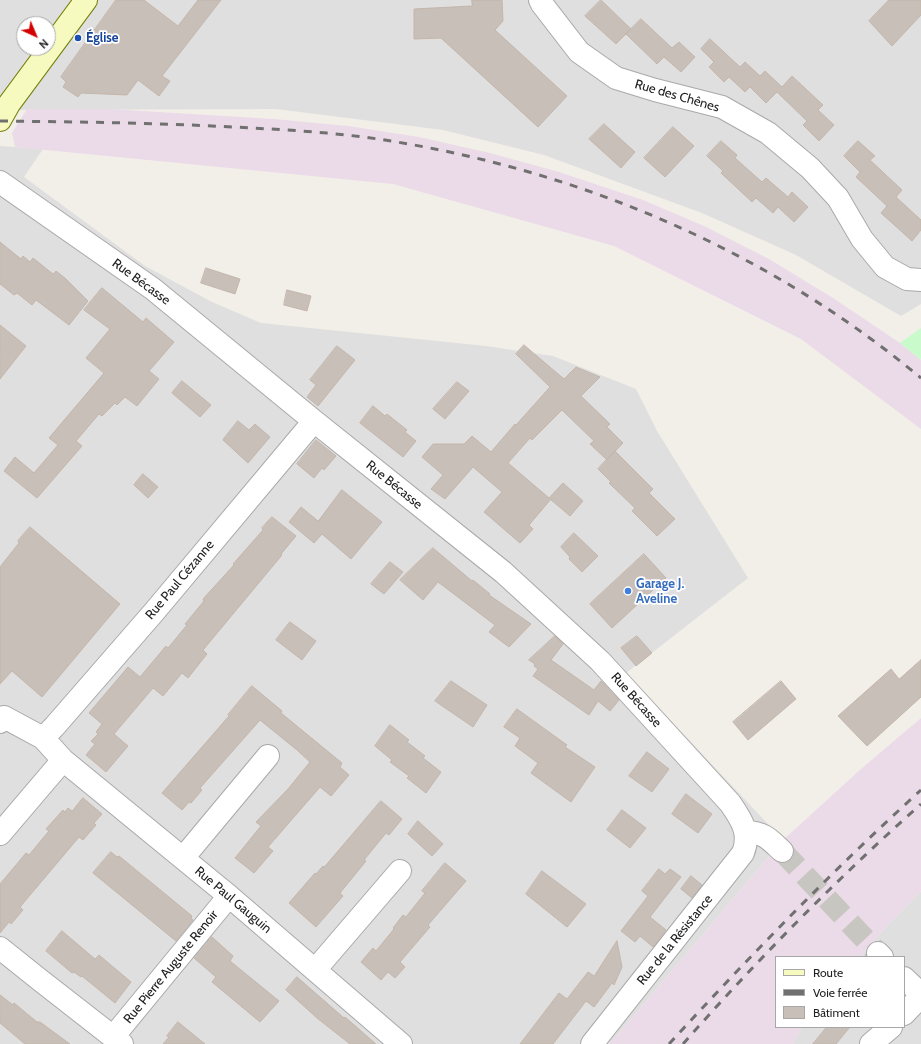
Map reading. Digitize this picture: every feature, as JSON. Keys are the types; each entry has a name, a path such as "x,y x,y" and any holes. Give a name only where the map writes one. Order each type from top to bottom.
{"main road":[{"path":"0,120 9,104 86,0"}],"street":[{"name":"Rue des Chênes","path":"540,0 578,52 616,78 655,90 722,107 768,133 810,168 838,198 862,239 885,267 907,279 921,280"},
{"name":"Rue Bécasse","path":"0,182 154,289 314,421 503,572 600,661 730,803 743,822 746,832"},
{"name":"Rue Paul Cézanne","path":"43,738 54,728 154,612 314,421"},
{"name":"Rue Paul Gauguin","path":"2,719 43,738 63,760 229,896 401,1044"},
{"path":"183,858 268,756"},
{"path":"0,834 63,760"},
{"path":"746,832 762,834 782,851"},
{"name":"Rue de la Résistance","path":"592,1044 737,862 745,847 746,832"},
{"path":"315,970 400,870"},
{"name":"Rue Pierre Auguste Renoir","path":"0,948 117,1041 229,896"},
{"path":"905,1011 915,984"},
{"path":"871,1044 890,1028"}],"shaded area":[{"path":"0,0 921,0 921,304 901,316 796,255 702,213 544,155 443,130 276,109 0,110"},
{"path":"27,109 109,109 274,119 348,126 419,137 490,153 559,172 643,200 704,226 769,259 833,298 900,343 921,360 921,429 801,339 614,246 393,184 15,147 12,133"},
{"path":"0,146 43,149 24,177 145,266 212,302 261,323 486,346 553,356 636,389 657,431 748,578 626,673 783,840 610,1044 0,1044"},
{"path":"921,718 921,891 861,956 775,956 775,1028 801,1028 793,1044 610,1044 783,840 861,769"},
{"path":"921,891 921,1044 793,1044 801,1028 905,1028 905,956 861,956"}],"green space":[{"path":"921,328 921,360 900,343"}],"building":[{"path":"116,0 144,0 178,26 198,0 221,0 162,76 170,81 159,96 138,80 127,95 81,93 78,97 63,87 66,82 61,77"},
{"path":"472,0 502,0 503,21 495,30 567,96 538,127 441,38 414,39 414,9 472,6"},
{"path":"601,0 631,29 616,44 585,16"},
{"path":"889,0 921,0 921,15 892,46 869,21"},
{"path":"641,19 672,48 679,42 695,57 681,72 664,57 657,64 626,34"},
{"path":"710,39 740,67 745,62 760,76 765,71 782,87 792,76 823,105 818,110 834,125 819,141 803,125 807,121 777,92 766,103 750,87 745,92 729,77 724,82 709,67 714,62 701,49"},
{"path":"604,124 635,152 621,168 589,139"},
{"path":"673,127 694,146 665,177 644,158"},
{"path":"721,141 737,155 735,158 762,182 766,178 788,197 792,192 808,207 794,222 778,207 773,213 756,198 752,202 721,173 723,171 707,156"},
{"path":"858,141 875,156 870,160 902,190 896,197 921,220 921,230 912,241 881,213 887,206 856,177 860,172 844,156"},
{"path":"0,242 21,259 23,256 30,262 33,258 53,274 56,271 88,301 69,325 36,300 32,305 17,293 14,295 0,284"},
{"path":"206,268 240,279 235,294 201,283"},
{"path":"102,288 143,322 146,318 174,342 149,371 159,379 137,406 125,397 117,405 115,403 102,416 99,414 76,441 82,446 37,498 4,471 15,457 34,473 58,445 49,438 104,373 86,358 110,329 84,310"},
{"path":"287,290 311,296 307,311 284,305"},
{"path":"0,325 26,346 0,379"},
{"path":"524,345 564,379 576,367 600,377 581,396 610,424 607,427 623,443 607,460 590,444 594,441 562,410 532,440 530,438 508,463 549,498 563,483 583,501 570,516 551,499 529,525 533,529 520,543 484,512 502,492 473,467 445,499 431,489 443,475 422,457 433,444 464,444 472,436 491,452 515,424 516,425 550,387 516,354"},
{"path":"337,346 355,360 318,406 307,397 316,385 310,380"},
{"path":"182,381 211,405 200,417 172,393"},
{"path":"457,382 469,391 445,419 433,409"},
{"path":"373,406 385,416 387,414 407,430 405,432 416,441 403,457 360,423"},
{"path":"238,421 249,430 255,424 270,437 248,463 223,440"},
{"path":"316,440 336,456 324,470 322,468 314,478 297,464"},
{"path":"615,451 653,489 649,493 675,519 657,536 632,511 635,508 609,483 611,482 598,469"},
{"path":"143,474 158,487 148,498 134,485"},
{"path":"342,490 382,522 351,559 322,534 314,543 289,522 301,507 318,521"},
{"path":"272,517 296,536 203,650 207,654 188,678 182,673 163,696 153,688 114,734 128,746 106,772 86,755 95,744 91,741 98,734 96,732 102,724 89,713 128,667 140,677 166,646 168,648 187,625 185,624 204,601 203,599 234,565 233,564 263,530 262,528"},
{"path":"30,527 120,604 42,697 12,671 0,684 0,567"},
{"path":"574,533 598,556 582,572 569,559 570,557 561,547"},
{"path":"433,548 490,594 489,595 531,624 509,647 489,632 495,625 438,582 423,600 400,580"},
{"name":"Garage J. Aveline","path":"644,554 666,578 612,628 590,604"},
{"path":"390,562 403,572 384,594 371,584"},
{"path":"290,622 316,641 302,660 276,640"},
{"path":"555,636 563,644 551,660 594,690 601,681 619,700 610,711 598,701 589,715 533,676 538,669 534,666 535,664 529,660"},
{"path":"637,636 652,653 636,666 621,648"},
{"path":"921,660 921,697 867,746 838,716 891,669 899,679"},
{"path":"451,681 487,705 473,727 435,701"},
{"path":"781,681 796,699 748,740 733,722"},
{"path":"252,686 282,711 281,713 342,763 340,767 349,775 331,796 320,787 268,847 273,851 254,873 235,858 261,826 256,822 288,789 310,762 297,750 260,720 200,788 202,790 191,803 189,802 182,810 162,793 229,716 228,715"},
{"path":"517,709 567,745 565,747 595,767 571,802 531,773 538,763 515,746 520,738 504,727"},
{"path":"390,725 409,740 407,742 425,756 423,758 441,772 426,793 407,778 409,776 390,762 392,760 375,746"},
{"path":"647,752 669,769 652,792 629,776"},
{"path":"686,794 712,814 698,833 672,814"},
{"path":"83,798 102,814 94,823 96,825 83,840 79,837 20,907 23,910 11,924 9,922 0,933 0,884 26,853 29,855 49,831 46,829 63,810 65,812 68,808 72,811"},
{"path":"381,801 402,819 389,835 386,833 364,860 366,861 340,893 343,896 316,927 289,903 315,873 316,874 323,866 324,867"},
{"path":"622,810 646,828 630,848 607,830"},
{"path":"418,821 443,844 432,856 408,834"},
{"path":"111,852 117,857 119,856 192,916 191,918 193,920 176,941 93,873"},
{"path":"445,863 466,881 428,925 430,927 400,962 405,967 395,978 388,972 381,980 361,962 373,948 376,951 394,929 393,928 403,915 406,917 425,893 422,891"},
{"path":"659,869 665,874 670,869 681,877 650,917 666,930 653,947 640,936 635,942 621,931 648,896 642,891"},
{"path":"542,871 586,904 567,927 526,894"},
{"path":"691,876 702,885 692,898 681,889"},
{"path":"62,931 95,959 99,955 131,982 115,1003 82,976 81,977 74,972 72,973 46,951"},
{"path":"212,937 233,956 230,961 279,1001 260,1022 212,982 216,977 194,958"},
{"path":"617,941 622,967 614,985 612,983 594,1007 586,1001 553,1044 520,1044 559,993 567,999 588,972 594,976"},
{"path":"297,977 376,1044 350,1044 317,1018 286,990"},
{"path":"0,995 13,1005 14,1003 37,1022 40,1022 70,1044 25,1044 0,1023"},
{"path":"178,1022 205,1044 163,1044 169,1037 167,1036"},
{"path":"826,1028 849,1028 836,1044 813,1044"}],"tunnel":[{"path":"782,851 878,953"}],"railway":[{"path":"0,121 188,125 330,133 378,139 452,153 525,171 596,194 666,221 734,254 799,290 861,332 921,378"},
{"path":"669,1044 792,914 888,820 921,790"},
{"path":"683,1044 798,921 859,861 921,804"}],"place":[{"name":"Église","path":"78,38"},
{"name":"Garage J. Aveline","path":"628,591"}]}
